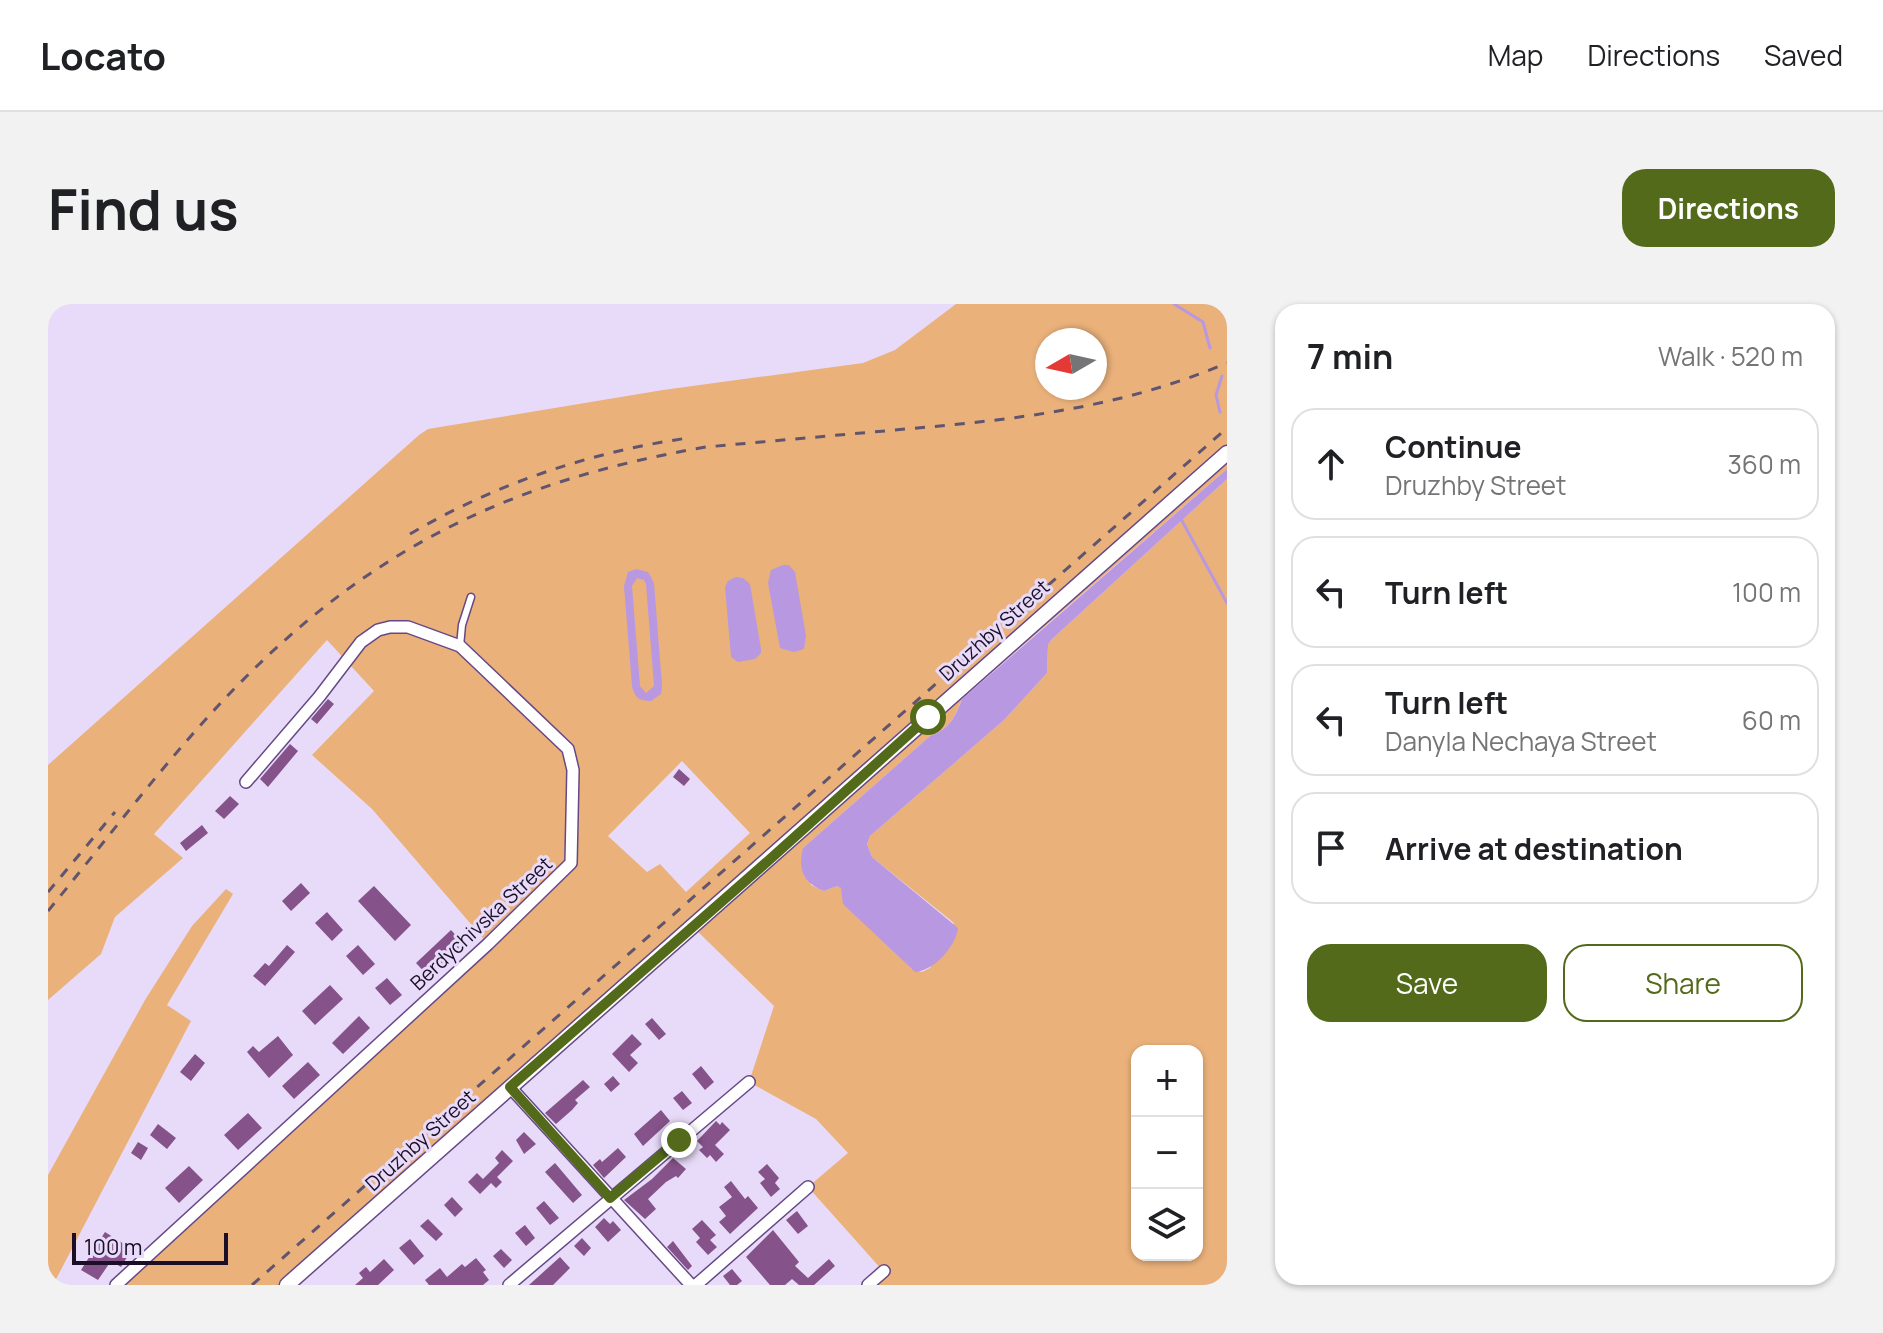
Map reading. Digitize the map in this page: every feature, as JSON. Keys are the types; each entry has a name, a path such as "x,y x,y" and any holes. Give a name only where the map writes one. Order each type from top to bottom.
{"street":[{"name":"Druzhby Street","path":"287,1285 1227,453"},
{"name":"Berdychivska Street","path":"116,1285 571,863 573,770 568,749 460,646 408,627 378,630 361,642 319,697 246,782"},
{"path":"509,1285 749,1082"},
{"path":"510,1087 694,1285 808,1187"},
{"path":"868,1285 884,1271"}],"lane":[{"path":"460,646 462,625 471,597"}],"shaded area":[{"path":"956,304 1227,304 1227,469 962,698 947,726 930,736 803,848 811,885 824,891 837,886 842,888 844,904 912,969 922,972 930,968 954,923 872,857 867,844 870,836 1004,720 1047,673 1051,640 1227,479 1227,1285 868,1285 883,1271 808,1187 848,1153 816,1119 749,1082 774,1006 693,927 287,1285 116,1285 488,944 372,809 312,755 374,691 327,640 154,834 183,858 115,917 101,954 48,1000 48,765 428,429 663,390 863,363 895,350","holes":["682,761 750,833 686,892 660,864 647,872 608,836"]},
{"path":"1227,469 1227,479 1051,640 1047,673 1004,720 870,836 867,844 872,857 958,928 943,956 922,971 915,972 843,904 841,888 837,886 824,891 806,879 801,862 803,848 930,736 947,726 962,699"},
{"path":"789,565 795,572 806,636 804,649 794,652 780,648 768,583 771,570"},
{"path":"636,569 648,572 654,583 662,686 661,694 651,701 638,698 632,686 624,586 628,572","holes":["637,578 644,580 654,686 646,693 640,686 632,586"]},
{"path":"736,577 750,584 761,649 755,659 738,662 731,657 725,587 728,581"},
{"path":"226,889 233,894 167,1005 191,1021 53,1285 48,1282 48,1175 145,1000 192,926"}],"building":[{"path":"328,699 334,704 317,724 311,719"},
{"path":"290,744 298,751 268,787 260,779"},
{"path":"679,769 690,779 684,786 673,777"},
{"path":"230,796 239,804 224,819 215,811"},
{"path":"202,825 208,833 186,851 180,843"},
{"path":"301,883 310,893 291,911 282,901"},
{"path":"374,886 411,925 395,941 358,901"},
{"path":"327,912 343,930 332,941 315,923"},
{"path":"451,930 464,944 429,977 416,963"},
{"path":"287,945 295,952 265,986 253,976 265,963 269,966"},
{"path":"358,945 375,964 363,975 346,956"},
{"path":"387,978 402,995 390,1005 375,988"},
{"path":"330,985 343,999 315,1025 302,1011"},
{"path":"359,1016 370,1028 343,1054 332,1043"},
{"path":"652,1018 666,1034 659,1040 645,1024"},
{"path":"632,1034 642,1044 630,1055 638,1063 629,1072 612,1054"},
{"path":"278,1036 293,1055 269,1078 247,1052 253,1046 259,1052"},
{"path":"195,1054 205,1063 191,1081 180,1072"},
{"path":"308,1062 320,1075 294,1099 282,1086"},
{"path":"701,1066 714,1082 705,1090 692,1074"},
{"path":"613,1076 620,1084 611,1092 604,1084"},
{"path":"583,1080 590,1087 556,1124 545,1113"},
{"path":"682,1091 692,1103 683,1110 673,1098"},
{"path":"661,1110 670,1121 643,1146 634,1134"},
{"path":"248,1113 262,1128 238,1150 224,1135"},
{"path":"716,1121 720,1125 722,1122 730,1130 715,1145 724,1154 716,1162 699,1150 703,1147 697,1141"},
{"path":"158,1124 176,1138 167,1149 150,1135"},
{"path":"524,1132 536,1144 524,1154 516,1140"},
{"path":"138,1142 148,1148 141,1160 131,1153"},
{"path":"618,1148 626,1157 604,1178 593,1165 600,1159 602,1162"},
{"path":"502,1150 513,1161 497,1177 502,1182 496,1188 491,1183 480,1194 468,1182 477,1173 483,1179 499,1163 495,1158"},
{"path":"673,1158 686,1169 648,1199 656,1209 645,1219 624,1200"},
{"path":"555,1163 582,1195 573,1203 545,1172"},
{"path":"767,1164 779,1178 775,1183 780,1189 771,1197 760,1183 765,1179 758,1172"},
{"path":"189,1166 203,1180 179,1203 165,1188"},
{"path":"731,1181 745,1199 748,1196 758,1208 730,1234 719,1222 726,1216 719,1207 732,1197 724,1187"},
{"path":"452,1197 463,1209 455,1217 444,1205"},
{"path":"544,1201 559,1218 550,1225 536,1208"},
{"path":"797,1211 808,1226 798,1234 786,1220"},
{"path":"604,1218 610,1224 613,1221 621,1230 608,1242 595,1227"},
{"path":"428,1219 443,1234 436,1241 420,1226"},
{"path":"702,1220 716,1235 710,1240 717,1247 708,1255 696,1242 700,1238 692,1229"},
{"path":"525,1225 535,1238 526,1246 515,1233"},
{"path":"773,1230 799,1262 795,1266 808,1278 829,1259 835,1266 814,1285 799,1285 792,1279 785,1285 770,1285 746,1257"},
{"path":"105,1232 132,1249 121,1267 111,1261 98,1280 81,1270"},
{"path":"582,1238 591,1248 584,1256 574,1246"},
{"path":"410,1239 424,1256 414,1265 399,1248"},
{"path":"673,1241 692,1266 688,1270 667,1247"},
{"path":"501,1249 512,1260 504,1268 493,1256"},
{"path":"560,1257 570,1268 553,1285 529,1285"},
{"path":"476,1258 486,1270 483,1272 489,1280 483,1285 429,1285 425,1280 440,1268 447,1277 462,1264 465,1267"},
{"path":"384,1259 394,1270 378,1285 355,1285 363,1278 359,1273 366,1267 370,1272"},
{"path":"732,1269 742,1281 737,1285 730,1285 723,1276"}],"waterway":[{"path":"1174,304 1203,322 1210,348"},
{"path":"1220,412 1216,395 1222,376"},
{"path":"1181,519 1227,603"}],"railway":[{"path":"48,911 139,798 235,688 339,596 393,558 450,527 508,501 570,479 636,461 706,447 1029,416 1148,391 1227,363"},
{"path":"252,1285 1227,428"},
{"path":"410,534 476,500 544,472 615,452 688,438"},
{"path":"48,892 115,812"}],"route":[{"path":"679,1140 610,1198 510,1087 928,717"}]}
